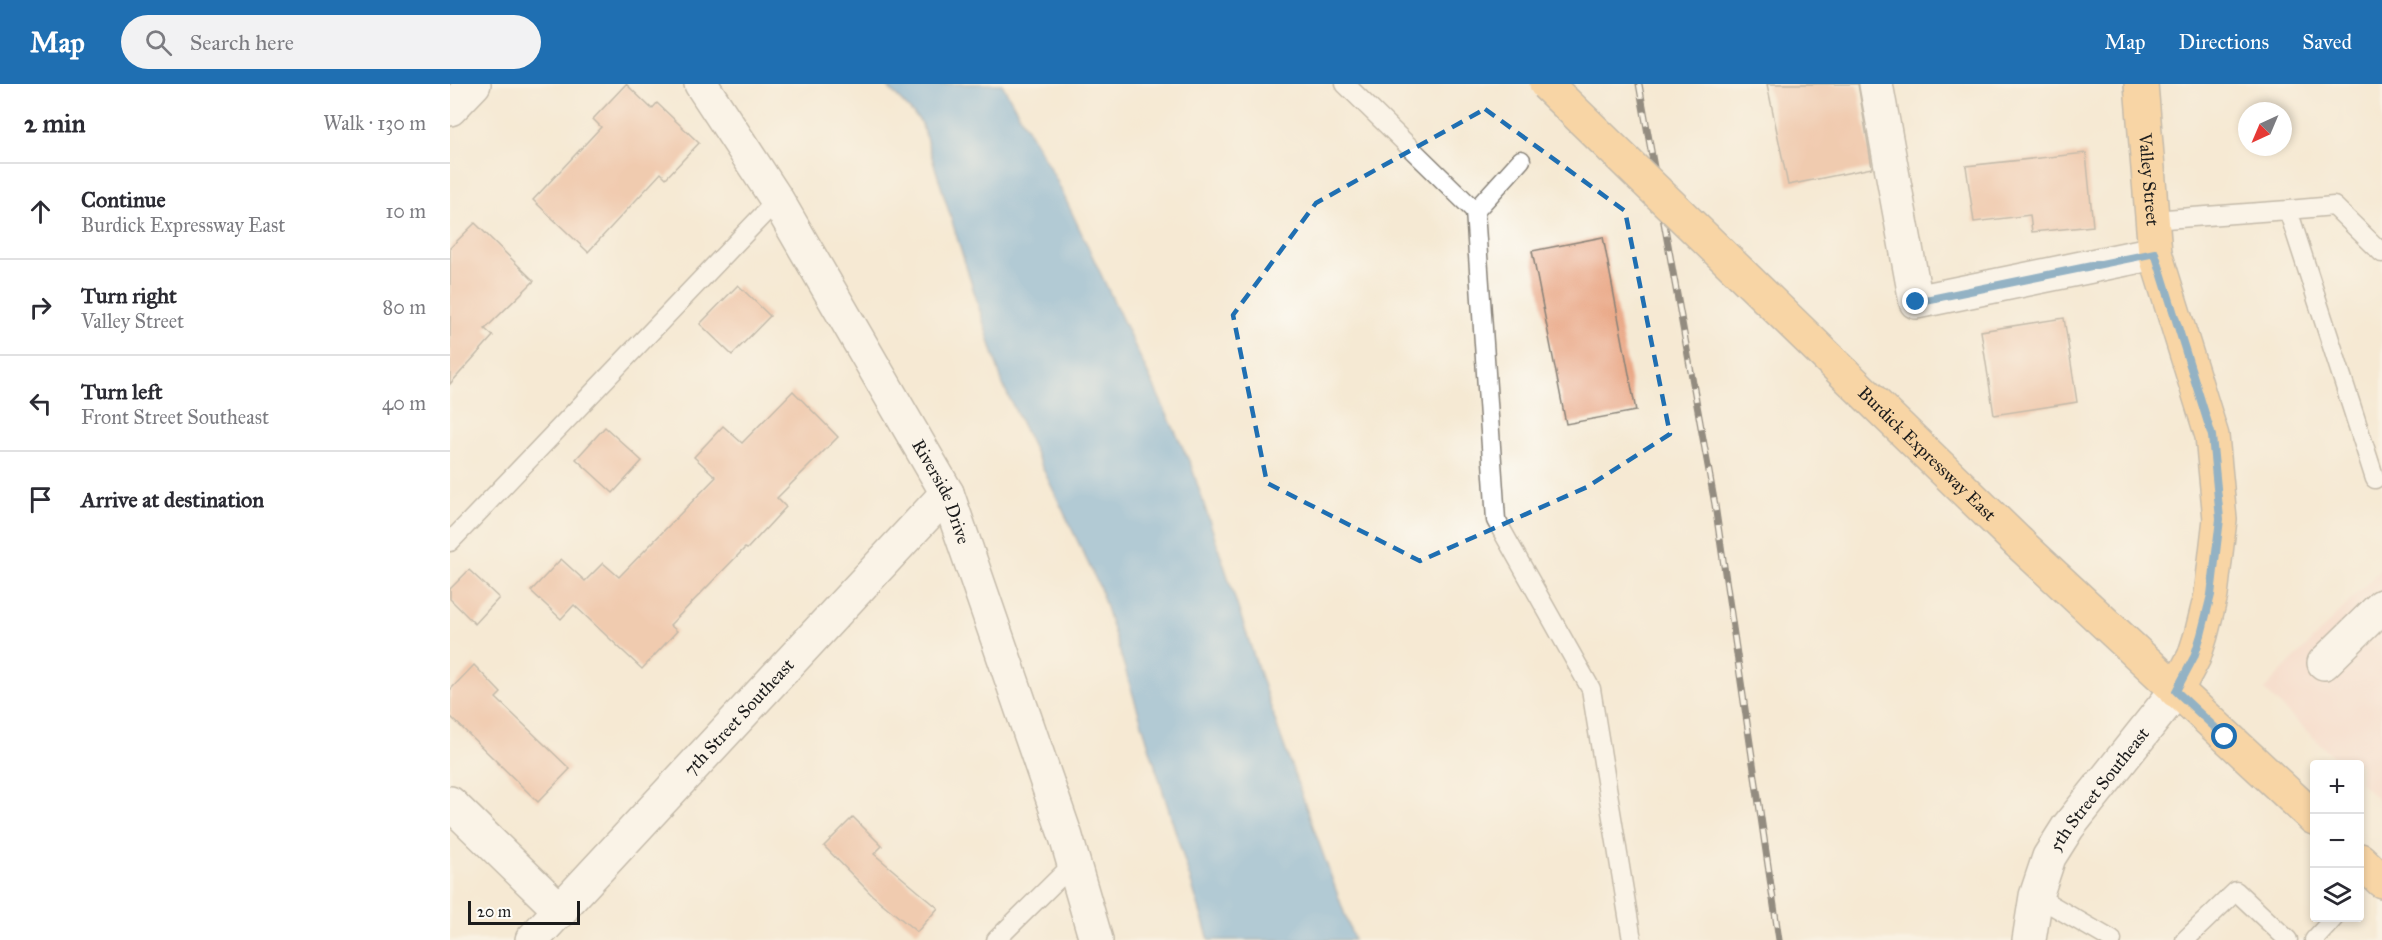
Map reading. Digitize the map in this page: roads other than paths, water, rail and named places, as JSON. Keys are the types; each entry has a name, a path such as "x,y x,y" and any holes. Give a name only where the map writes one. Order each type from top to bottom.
{"main road":[{"name":"Burdick Expressway East","path":"1546,84 2019,543 2310,814"},
{"name":"Valley Street","path":"2141,84 2155,253 2212,436 2220,519 2211,595 2201,635 2194,657 2176,691"}],"street":[{"path":"450,109 474,84"},
{"name":"Riverside Drive","path":"700,84 777,200 947,493 1073,864 1096,940"},
{"path":"1876,84 1916,302 2155,253"},
{"name":"7th Street Southeast","path":"532,940 947,493"},
{"path":"2324,663 2382,606"},
{"name":"5th Street Southeast","path":"2029,940 2036,896 2049,857 2068,827 2176,691"},
{"path":"450,803 561,911"}],"lane":[{"path":"1345,84 1475,211 1496,520 1591,689 1632,940"},
{"path":"1475,211 1521,160"},
{"path":"450,542 777,200"},
{"path":"2152,220 2334,206 2382,253"},
{"path":"2288,210 2380,479"},
{"path":"996,940 1073,864"},
{"path":"2185,940 2236,891 2288,940"},
{"path":"2036,896 2112,940"},
{"path":"2314,940 2330,922"}],"water":[{"path":"885,84 1002,84 1056,179 1191,465 1277,726 1354,940 1209,940 1100,588 1003,385 921,122"}],"railway":[{"path":"1639,84 1715,505 1779,940"}]}
